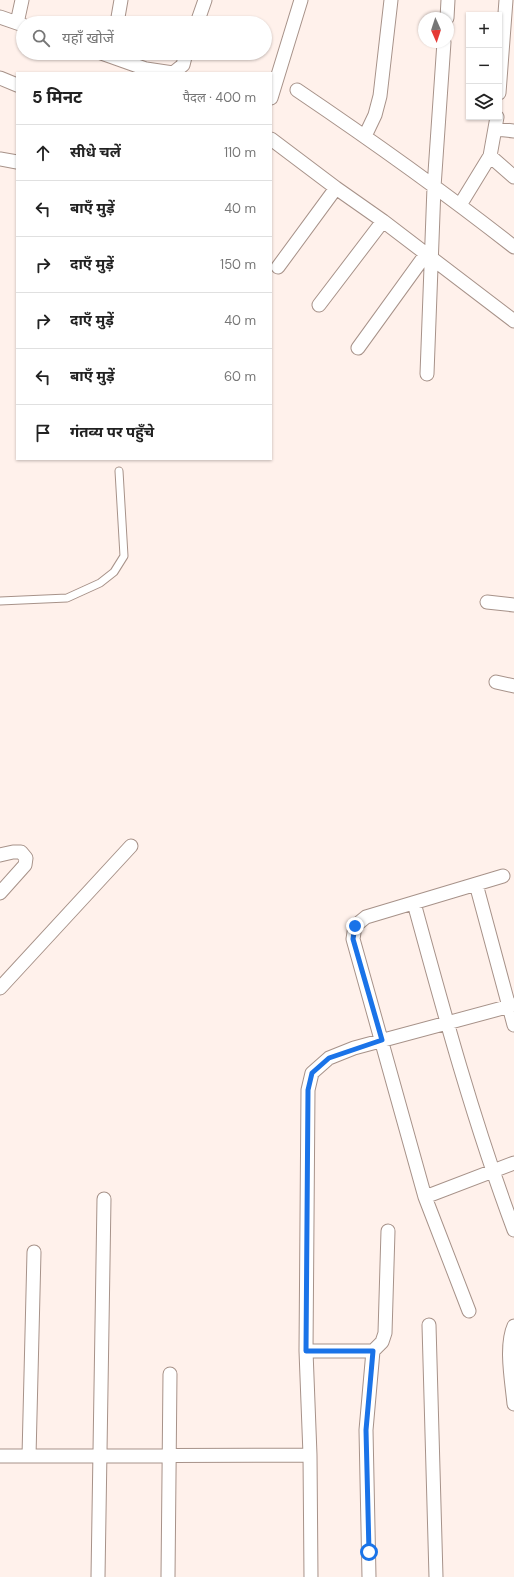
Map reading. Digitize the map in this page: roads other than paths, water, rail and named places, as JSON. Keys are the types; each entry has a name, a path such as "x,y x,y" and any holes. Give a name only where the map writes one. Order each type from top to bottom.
{"street":[{"path":"21,16 22,0"},
{"path":"118,16 121,0"},
{"path":"199,16 205,0"},
{"path":"272,95 300,0"},
{"path":"365,136 375,115 380,96 390,0"},
{"path":"447,12 448,0"},
{"path":"500,84 506,0"},
{"path":"0,17 16,23"},
{"path":"427,374 428,256 444,48"},
{"path":"122,60 146,69 161,72"},
{"path":"174,72 184,64"},
{"path":"0,78 16,86"},
{"path":"297,90 365,136 460,205 514,247"},
{"path":"460,205 490,156 496,123 514,131"},
{"path":"272,140 336,188 383,220 514,322"},
{"path":"490,156 514,177"},
{"path":"0,159 16,162"},
{"path":"278,267 336,188"},
{"path":"319,305 383,220"},
{"path":"358,348 428,256"},
{"path":"487,602 514,605"},
{"path":"496,682 514,686"},
{"path":"0,988 131,846"},
{"path":"0,855 13,852 22,852 26,858 25,865 0,893"},
{"path":"469,1311 425,1197 353,939 355,926 366,917 503,876"},
{"path":"476,884 512,1006 514,1025"},
{"path":"414,902 447,1022 492,1172 514,1230"},
{"path":"311,1577 310,1455 306,1351 308,1090 312,1073 329,1058 382,1040 512,1006"},
{"path":"425,1197 514,1163"},
{"path":"98,1577 104,1199"},
{"path":"369,1577 366,1430 373,1351 382,1342 385,1333 387,1314 388,1231"},
{"path":"29,1456 34,1252"},
{"path":"429,1325 436,1577"},
{"path":"514,1326 511,1332 510,1353 514,1404"},
{"path":"306,1351 373,1351"},
{"path":"168,1577 170,1374"},
{"path":"0,1456 310,1455"}],"lane":[{"path":"0,600 67,598 100,583 114,572 124,556 119,471"}]}
